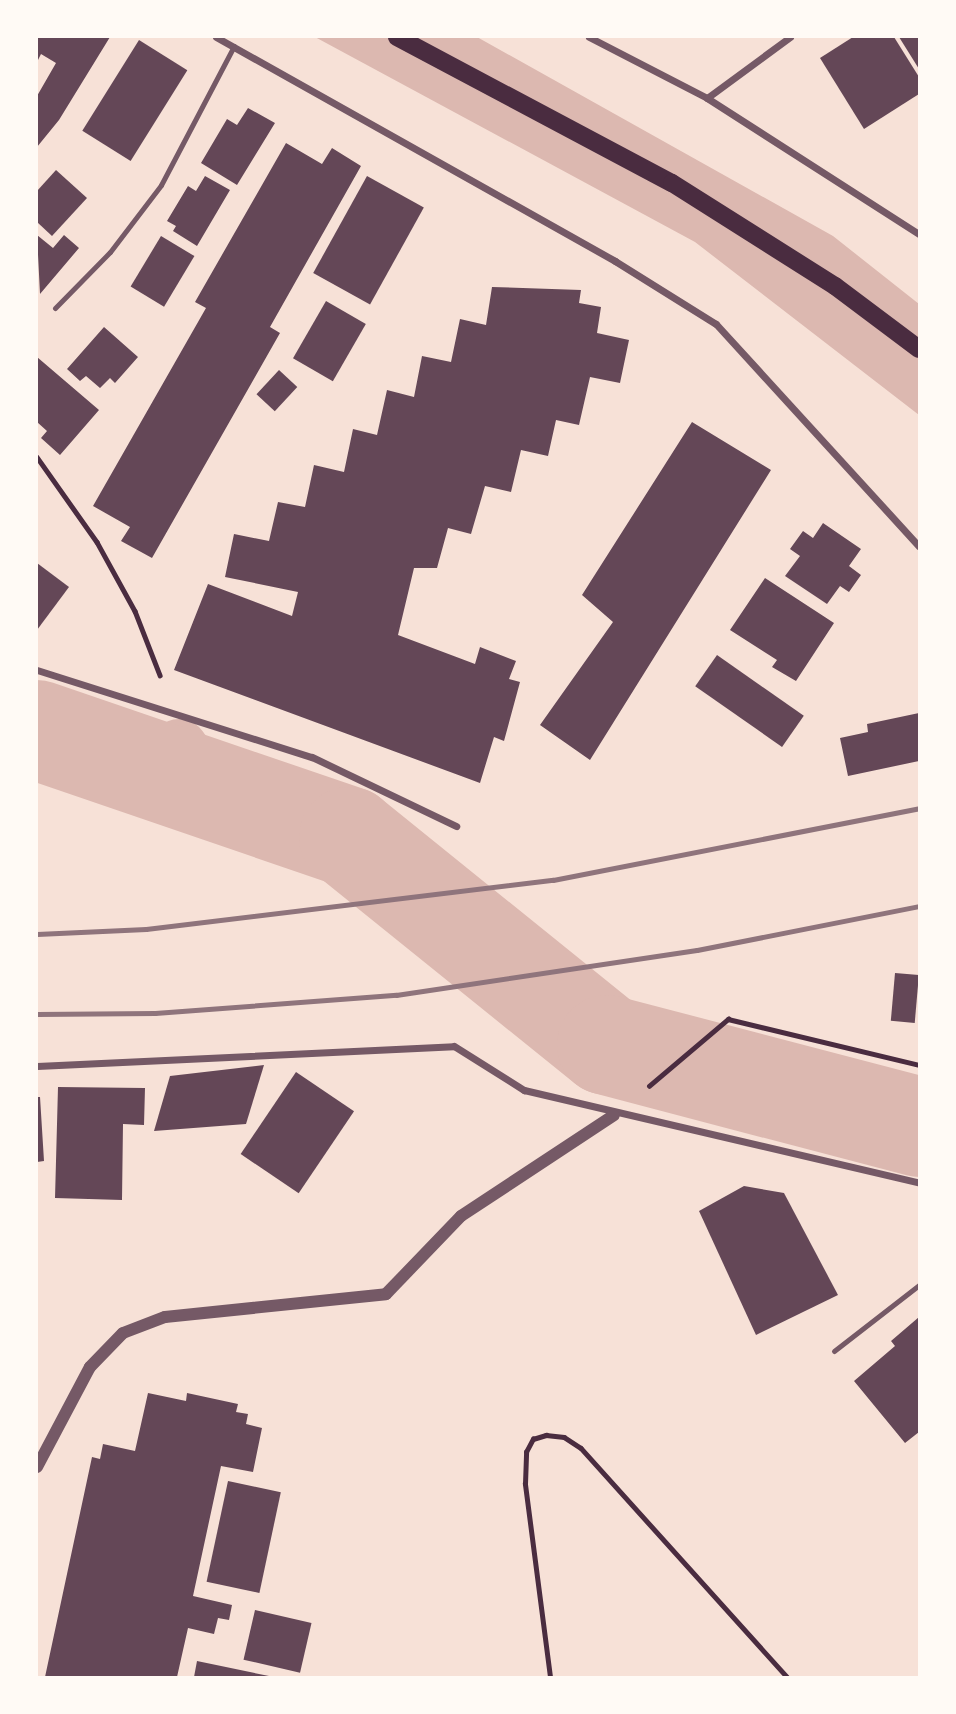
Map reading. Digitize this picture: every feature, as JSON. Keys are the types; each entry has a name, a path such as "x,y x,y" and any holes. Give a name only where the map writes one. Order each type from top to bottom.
{"main road":[{"path":"397,37 672,183 835,286 919,349"}],"street":[{"path":"216,37 615,261 716,324 919,546"},
{"path":"589,37 707,98 919,234"},
{"path":"707,98 790,37"},
{"path":"37,670 173,716 313,757 457,826"},
{"path":"37,1066 454,1046 524,1090 614,1115 919,1184"},
{"path":"37,1467 90,1367 123,1333 165,1317 386,1294 461,1216 614,1115"}],"lane":[{"path":"55,308 110,252 161,185 234,46"},
{"path":"834,1351 919,1285"}],"path":[{"path":"37,457 97,542 135,611 173,716"},
{"path":"639,1094 727,1019 919,1065"},
{"path":"550,1677 525,1484 526,1452 533,1439 546,1435 564,1437 581,1448 787,1677"}],"shaded area":[{"path":"315,37 477,37 833,236 919,304 919,415 695,242"},
{"path":"609,1010 661,1050 919,1106 919,1161 578,1078 512,1030"}],"building":[{"path":"37,37 110,37 59,120 37,147 37,96 56,63 41,54 37,62"},
{"path":"853,37 894,37 919,77 919,94 864,129 820,58"},
{"path":"899,37 919,37 919,69"},
{"path":"139,40 187,70 131,161 82,131"},
{"path":"248,108 275,123 237,185 201,163 227,119 237,125"},
{"path":"286,143 322,164 332,148 361,166 270,327 280,333 152,558 121,541 130,527 93,506 206,308 195,302"},
{"path":"56,170 87,198 52,236 37,222 37,191"},
{"path":"205,176 230,190 197,246 173,231 176,226 167,221 188,186 196,191"},
{"path":"367,176 424,208 370,305 313,273"},
{"path":"37,235 53,248 64,235 79,248 40,294"},
{"path":"161,236 194,256 164,307 131,287"},
{"path":"492,287 581,290 579,303 601,307 597,333 629,340 620,383 590,377 579,425 556,420 548,456 521,450 511,492 485,486 471,534 448,528 437,568 414,568 398,635 475,664 480,647 516,661 509,679 520,682 504,741 494,737 480,783 174,670 208,584 292,616 298,592 225,577 234,534 269,541 278,502 305,507 314,465 344,472 353,429 377,435 387,390 414,397 422,356 451,362 460,319 486,325"},
{"path":"326,301 366,324 333,381 293,358"},
{"path":"104,327 138,357 115,383 110,378 100,388 86,376 80,381 67,369"},
{"path":"37,357 99,410 60,455 41,438 47,431 37,422"},
{"path":"279,370 297,387 275,411 256,394"},
{"path":"692,422 771,470 590,760 540,725 613,622 582,595"},
{"path":"823,523 861,549 849,566 861,575 849,592 840,586 827,604 785,576 800,556 790,549 803,531 813,538"},
{"path":"37,563 69,587 37,630"},
{"path":"765,578 834,623 796,681 772,667 777,660 730,630"},
{"path":"717,655 804,716 782,747 695,686"},
{"path":"919,713 919,761 848,776 840,738 868,732 867,724"},
{"path":"895,973 919,975 915,1023 891,1021"},
{"path":"264,1065 246,1124 154,1131 170,1076"},
{"path":"296,1072 354,1111 299,1193 241,1154"},
{"path":"58,1087 145,1088 144,1125 123,1124 122,1200 55,1198"},
{"path":"37,1097 40,1097 44,1161 37,1162"},
{"path":"744,1186 784,1193 838,1295 756,1335 699,1211"},
{"path":"919,1317 919,1432 905,1443 854,1381 895,1346 891,1341"},
{"path":"148,1393 186,1401 187,1393 238,1404 236,1412 248,1414 246,1424 262,1428 253,1472 221,1466 193,1596 232,1605 229,1620 218,1618 214,1634 188,1628 177,1677 45,1677 92,1457 100,1459 103,1444 135,1451"},
{"path":"228,1481 281,1492 259,1593 207,1582"},
{"path":"255,1610 312,1623 300,1673 244,1660"},
{"path":"197,1661 269,1676 269,1677 194,1677"}],"waterway":[{"path":"37,730 349,837 607,1045 919,1127"},
{"path":"179,748 208,791"}],"railway":[{"path":"37,934 146,929 553,880 919,808"},
{"path":"37,1014 155,1013 396,995 697,950 919,906"}]}
